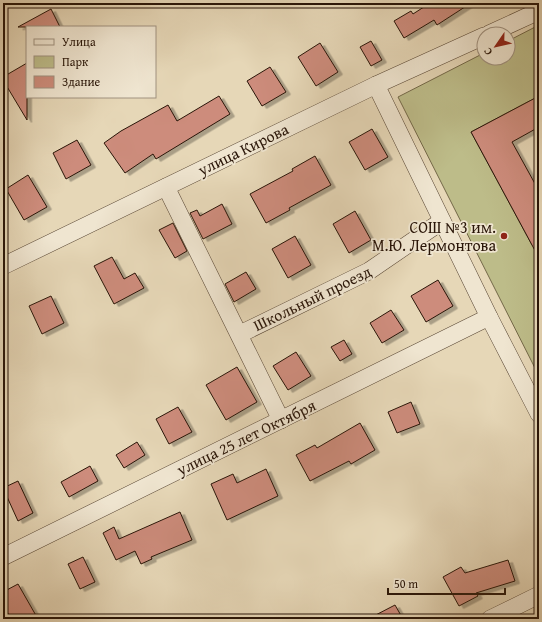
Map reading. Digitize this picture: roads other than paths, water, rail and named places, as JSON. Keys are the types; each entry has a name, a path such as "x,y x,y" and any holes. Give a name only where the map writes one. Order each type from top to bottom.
{"street":[{"path":"506,26 539,11"},
{"name":"улица Кирова","path":"3,266 376,85 476,40"},
{"path":"376,85 489,317 539,414"},
{"path":"166,187 240,334 281,420"},
{"name":"Школьный проезд","path":"240,334 369,271 442,221"},
{"name":"улица 25 лет Октября","path":"3,557 489,317"},
{"path":"490,619 539,595"}],"place":[{"name":"СОШ №3 им. М.Ю. Лермонтова","path":"504,236"}]}
